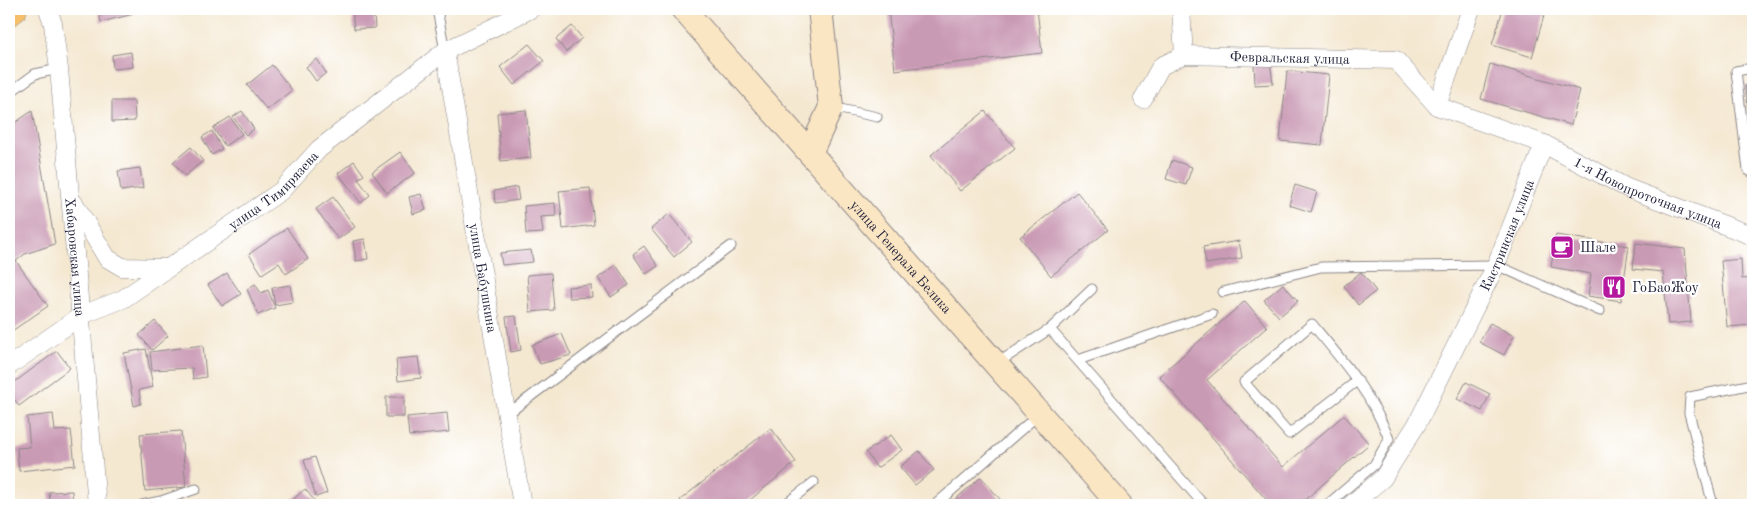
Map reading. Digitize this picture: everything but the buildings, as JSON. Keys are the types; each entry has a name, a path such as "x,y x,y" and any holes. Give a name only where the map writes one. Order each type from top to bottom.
{"main road":[{"path":"9,12 13,9"},
{"path":"810,153 831,107 820,9"},
{"name":"улица Генерала Белика","path":"691,15 1120,505"}],"street":[{"name":"Хабаровская улица","path":"48,9 53,24 59,70 82,314 97,505"},
{"name":"улица Тимирязева","path":"9,366 82,314 122,298 281,191 319,149 445,51 531,9"},
{"path":"1180,9 1184,55"},
{"path":"1471,9 1437,106 1544,144"},
{"name":"улица Бабушкина","path":"445,51 522,505"},
{"name":"Февральская улица","path":"1143,99 1162,66 1184,55 1396,60 1437,106"},
{"name":"1-я Новопроточная улица","path":"1544,144 1627,188 1753,236"},
{"name":"Кастринская улица","path":"1351,505 1384,478 1417,424 1496,265 1544,144"},
{"path":"71,197 107,258 122,267 168,268"}],"lane":[{"path":"437,9 445,51"},
{"path":"1753,68 1736,71 1748,170 1753,173"},
{"path":"9,93 35,74 59,70"},
{"path":"831,107 877,118"},
{"path":"506,415 731,246"},
{"path":"1222,292 1321,267 1496,265 1600,310"},
{"path":"996,364 1050,329 1092,289"},
{"path":"1078,360 1212,314"},
{"path":"1327,505 1374,465 1389,439 1380,415 1358,380 1312,324 1244,382 1289,434 1358,380"},
{"path":"1050,329 1204,505"},
{"path":"1713,505 1689,413 1690,396 1753,384"},
{"path":"934,505 1040,414"},
{"path":"784,505 814,482"},
{"path":"142,505 161,501 196,489"}],"place":[{"name":"Шале","path":"1562,247"},
{"name":"ГоБаоЖоу","path":"1614,287"}]}
